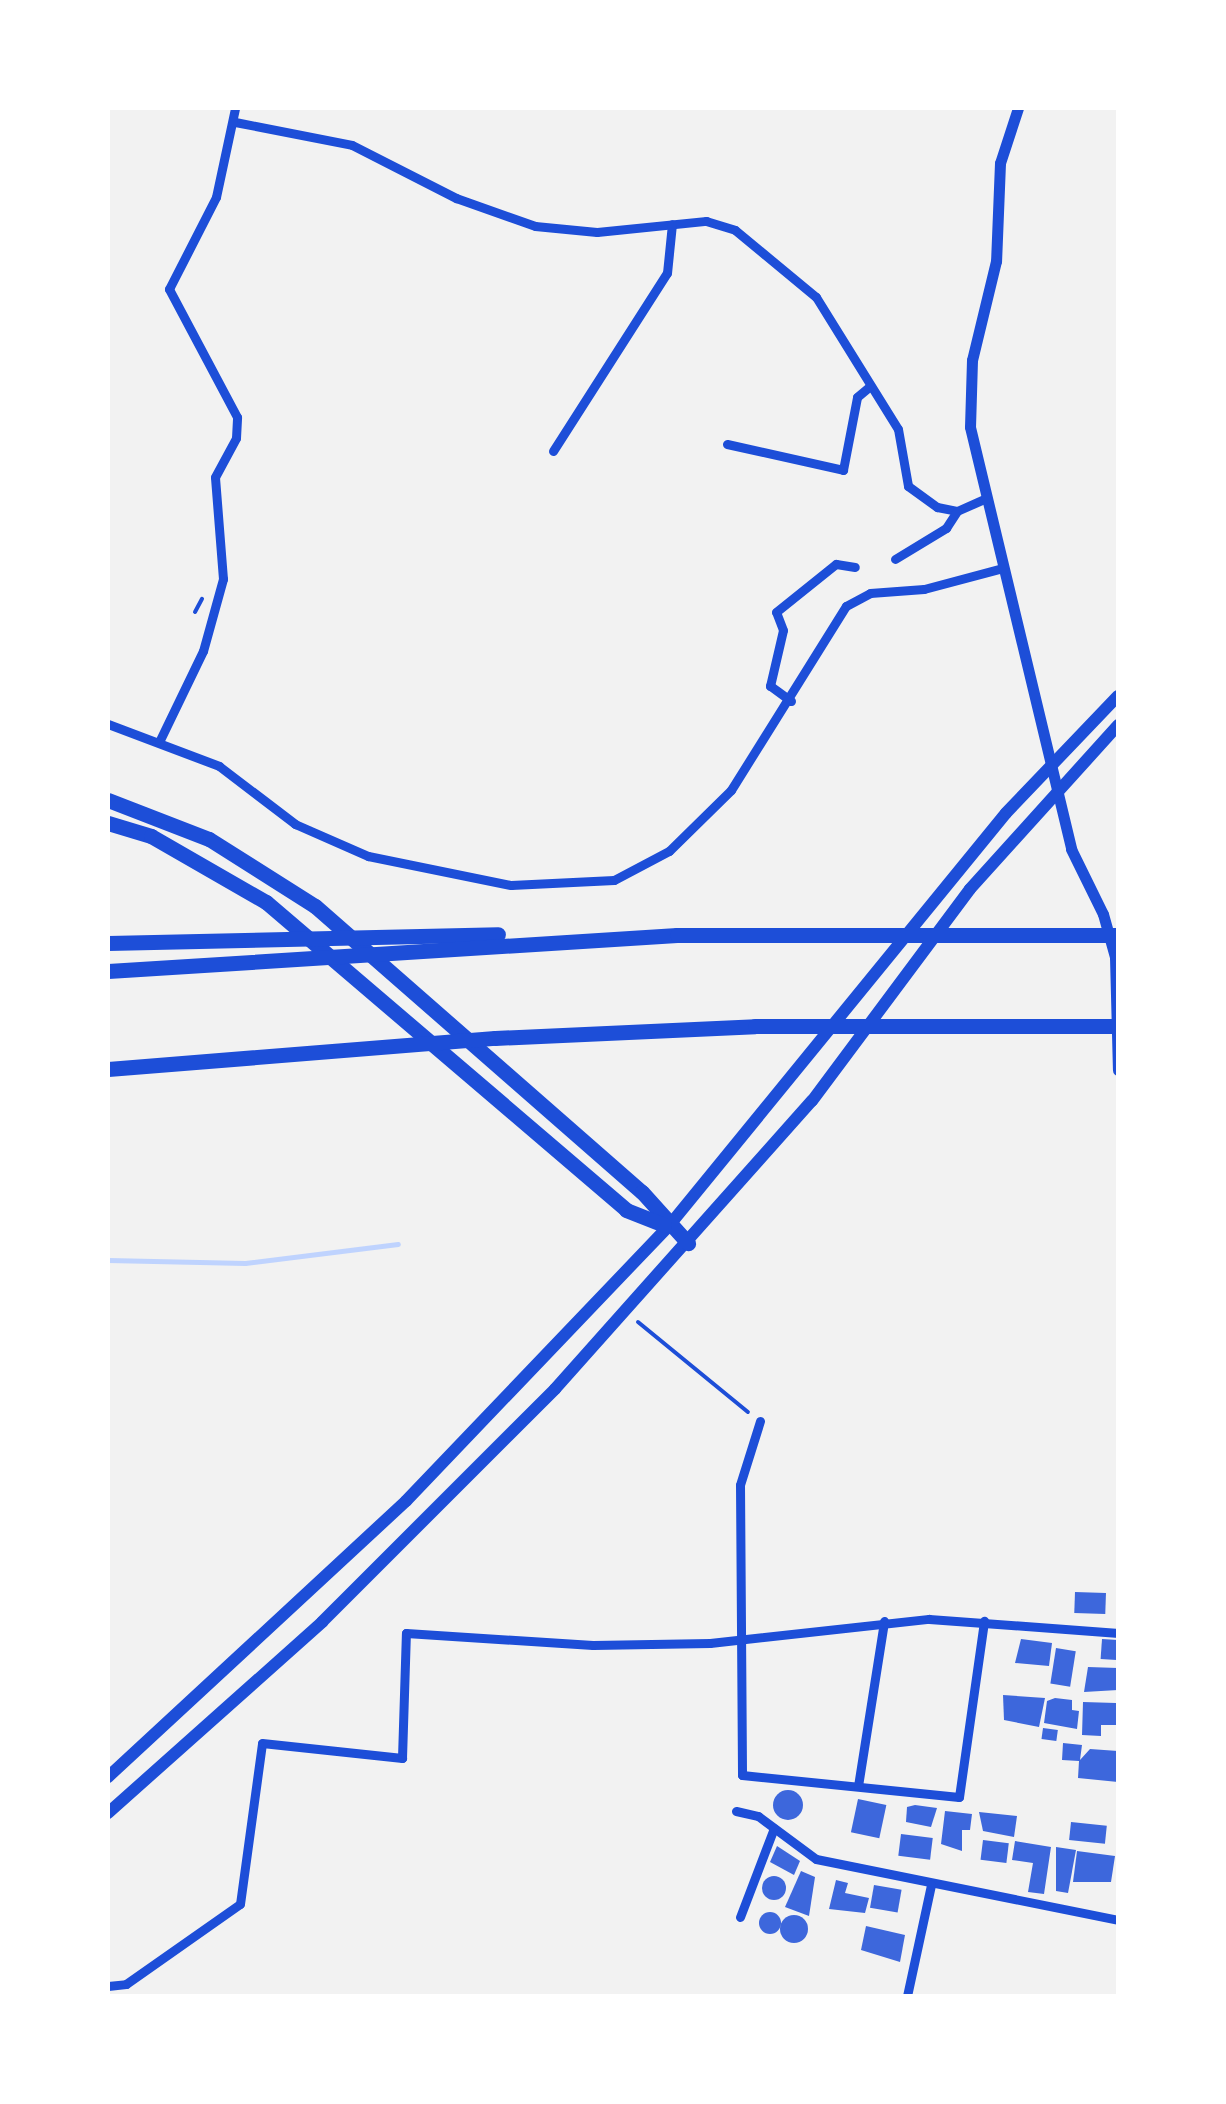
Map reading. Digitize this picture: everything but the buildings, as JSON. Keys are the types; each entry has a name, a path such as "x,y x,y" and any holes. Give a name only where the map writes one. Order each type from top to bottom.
{"highway":[{"path":"108,800 209,839 283,882 642,1192 668,1227 688,1243"},
{"path":"108,824 151,836 212,866 300,928 626,1210 668,1227"},
{"path":"108,971 677,935"},
{"path":"108,943 677,935 1118,935"},
{"path":"108,1069 635,1032 1118,1026"}],"main road":[{"path":"108,1777 406,1501 668,1227 1006,813 1118,696"},
{"path":"108,1813 430,1517 688,1243 812,1101 1022,828 1118,725"}],"street":[{"path":"158,742 203,652 223,580 215,477 236,438 237,417 169,289 216,197 235,108"},
{"path":"1018,108 1000,163 996,261 969,395 984,499 1072,850 1103,914 1114,958 1118,1070"},
{"path":"234,122 352,145 525,224 597,232 672,224 721,224 764,248 816,297 898,429 908,486 937,508 958,510 984,499"},
{"path":"552,451 667,273 672,224"},
{"path":"726,444 843,470 857,397 869,387"},
{"path":"895,559 946,528 958,510"},
{"path":"791,701 770,686 783,630 776,612 836,564 855,567"},
{"path":"108,724 219,766 295,824 368,856 467,880 578,886 641,870 668,851 731,790 791,701 846,606 858,596 924,589 1003,568"},
{"path":"760,1421 740,1485 742,1774 959,1797 984,1622"},
{"path":"858,1786 884,1621"},
{"path":"108,1986 126,1984 240,1904 262,1743 402,1758 406,1633 593,1645 742,1640 884,1621 984,1622 1118,1632"},
{"path":"736,1811 774,1828 816,1859 1118,1920"},
{"path":"740,1916 774,1828"},
{"path":"908,1996 931,1885"}],"path":[{"path":"638,1322 760,1421"}],"waterway":[{"path":"108,1260 245,1263 398,1244"}]}
